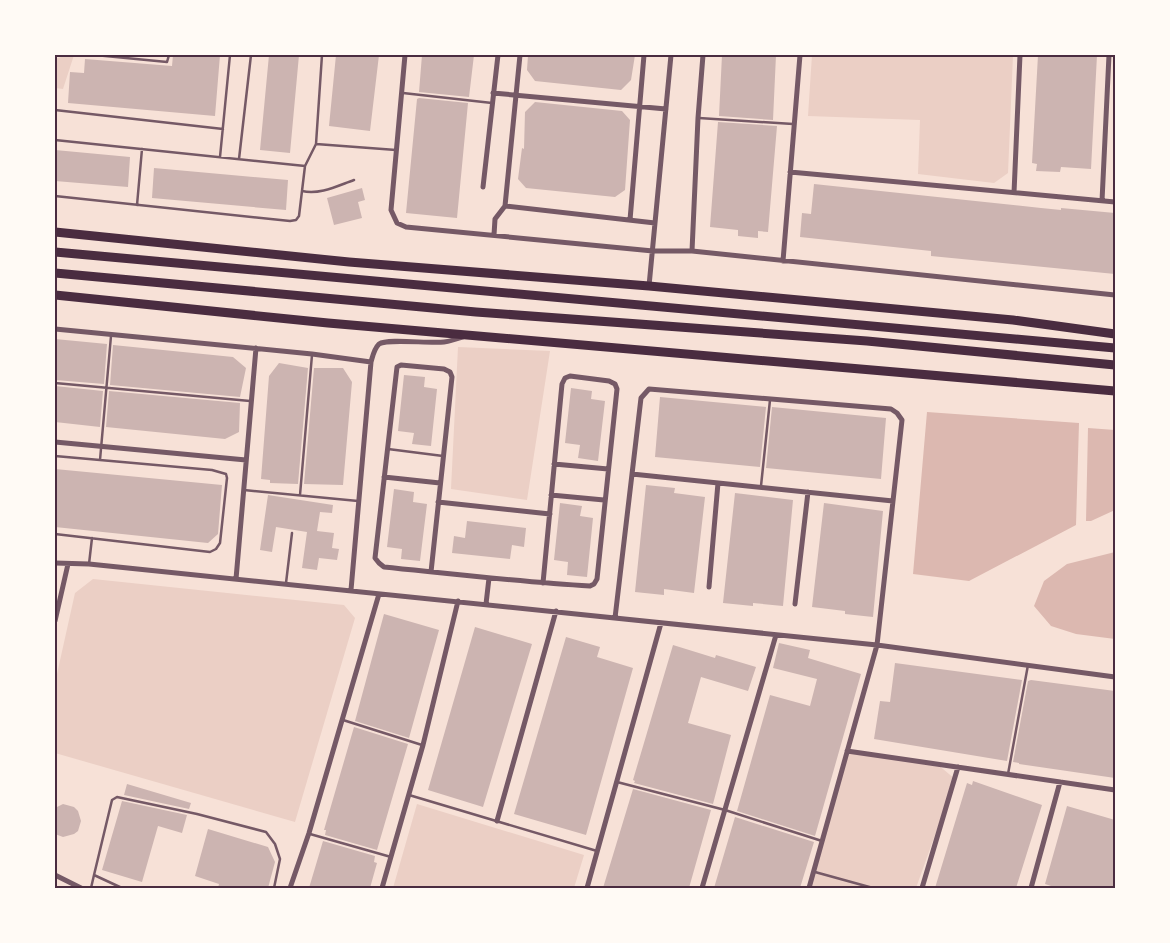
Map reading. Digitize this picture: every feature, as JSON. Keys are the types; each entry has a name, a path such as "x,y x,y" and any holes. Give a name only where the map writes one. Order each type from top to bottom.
{"main road":[{"path":"55,232 349,262 649,286 1013,320 1115,334"},
{"path":"55,252 1115,348"},
{"path":"55,273 476,312 867,341 1115,365"},
{"path":"55,295 328,323 1115,391"}],"street":[{"path":"404,55 390,210 397,223 406,227 653,251 692,251 1115,295"},
{"path":"483,188 498,55"},
{"path":"494,236 496,219 505,206 520,55"},
{"path":"630,220 644,55"},
{"path":"649,286 671,55"},
{"path":"692,251 703,55"},
{"path":"783,261 800,55"},
{"path":"1014,193 1020,55"},
{"path":"1102,201 1109,55"},
{"path":"494,93 666,109"},
{"path":"790,172 1115,202"},
{"path":"505,206 655,223"},
{"path":"55,329 256,348 371,362"},
{"path":"352,590 371,362 374,351 380,344 387,341 446,342 468,335"},
{"path":"236,579 256,348"},
{"path":"431,572 452,376 450,372 444,369 401,365 397,367 375,558 379,564 384,567 431,572 489,578 543,583 590,586 594,584 596,579 617,390 615,384 609,381 570,376 565,378 562,384 543,583"},
{"path":"616,618 641,398 649,389 891,409 897,413 902,420 877,645 808,888"},
{"path":"55,442 246,460"},
{"path":"554,464 608,469"},
{"path":"632,474 893,502"},
{"path":"384,477 440,483"},
{"path":"709,587 718,483"},
{"path":"795,604 808,492"},
{"path":"552,494 604,500"},
{"path":"438,502 550,514"},
{"path":"55,563 89,564 352,590 877,645 1115,677"},
{"path":"55,621 68,564"},
{"path":"486,604 489,578"},
{"path":"55,591 62,591"},
{"path":"290,888 379,594"},
{"path":"382,888 423,745 458,601"},
{"path":"497,821 556,611"},
{"path":"587,888 661,622"},
{"path":"702,888 776,635"},
{"path":"847,750 1115,790"},
{"path":"922,888 958,767"},
{"path":"1031,888 1060,782"},
{"path":"55,875 81,888"}],"lane":[{"path":"95,55 167,62 169,55"},
{"path":"220,157 230,55"},
{"path":"238,159 251,55"},
{"path":"55,196 290,221 296,220 299,216 305,166 316,144 322,55"},
{"path":"401,93 492,103"},
{"path":"55,110 223,128"},
{"path":"698,118 794,124"},
{"path":"55,140 305,166"},
{"path":"316,144 396,150"},
{"path":"137,205 142,149"},
{"path":"302,191 321,192 354,180"},
{"path":"100,460 111,334"},
{"path":"300,495 312,354"},
{"path":"55,383 252,402"},
{"path":"761,488 770,399"},
{"path":"387,449 444,456"},
{"path":"55,456 212,470 226,474 227,478 220,543 216,549 210,552 55,534"},
{"path":"244,490 359,501"},
{"path":"286,584 292,533"},
{"path":"89,564 92,538"},
{"path":"1008,774 1028,665"},
{"path":"342,720 423,745"},
{"path":"616,782 725,810 822,841"},
{"path":"409,795 597,850"},
{"path":"91,888 112,800 117,797 197,814 266,832 275,844 280,859 274,888"},
{"path":"308,833 391,857"},
{"path":"813,872 873,888"},
{"path":"94,875 122,888"}],"shaded area":[{"path":"74,55 63,89 55,88 55,59"},
{"path":"812,55 1013,55 1008,173 994,183 918,174 920,120 808,116"},
{"path":"458,347 550,351 527,500 451,489"},
{"path":"927,412 1079,423 1076,525 969,581 913,574"},
{"path":"1088,428 1115,430 1115,510 1091,521 1086,521"},
{"path":"1115,552 1115,639 1076,634 1051,626 1034,606 1044,581 1067,564"},
{"path":"93,579 344,605 355,618 295,822 55,753 55,683 75,593"},
{"path":"847,751 937,764 955,779 916,888 815,888 809,886"},
{"path":"417,804 584,855 574,888 393,888"}],"building":[{"path":"173,55 220,55 215,116 68,103 70,72 84,73 85,59 172,66"},
{"path":"269,55 299,55 290,153 260,150"},
{"path":"336,55 379,55 370,131 329,126"},
{"path":"422,55 474,55 469,97 419,92"},
{"path":"528,55 635,55 631,80 621,90 535,81 527,70"},
{"path":"722,55 776,55 773,120 719,116"},
{"path":"1038,55 1097,55 1091,169 1061,167 1060,172 1036,171 1037,164 1032,163"},
{"path":"417,99 468,103 457,218 406,213"},
{"path":"535,102 622,111 630,120 625,190 615,197 526,188 518,179 522,148 524,149 525,112"},
{"path":"718,122 777,126 768,232 758,231 758,238 738,236 738,230 710,227"},
{"path":"55,150 130,157 128,187 55,181"},
{"path":"154,168 288,180 286,210 152,198"},
{"path":"814,184 1061,210 1061,208 1115,213 1115,274 931,256 931,251 800,237 802,213 811,214"},
{"path":"362,188 365,200 358,202 362,218 334,225 327,198"},
{"path":"55,339 107,344 104,384 55,380"},
{"path":"113,345 233,357 246,368 240,397 110,385"},
{"path":"279,363 308,368 298,484 270,483 270,480 261,479 269,376"},
{"path":"314,368 343,368 352,382 343,485 304,484"},
{"path":"404,375 425,377 424,387 437,389 431,446 412,444 414,433 398,431"},
{"path":"55,386 103,391 100,427 55,422"},
{"path":"571,388 592,391 591,399 605,401 598,461 578,458 580,445 565,443"},
{"path":"109,391 240,403 239,432 225,439 106,427"},
{"path":"660,397 766,407 760,467 655,457"},
{"path":"772,407 886,418 881,479 766,468"},
{"path":"55,469 222,485 218,534 208,543 55,527"},
{"path":"646,485 675,488 674,493 705,497 694,593 664,589 664,595 635,592"},
{"path":"394,489 414,492 413,502 427,504 420,561 401,559 402,549 387,547"},
{"path":"735,493 793,500 783,606 723,603"},
{"path":"268,495 333,505 332,513 320,512 317,531 334,533 332,548 339,549 337,560 319,558 317,570 302,568 307,532 276,527 272,552 260,550"},
{"path":"560,503 582,506 580,516 593,518 587,577 567,575 568,562 554,560"},
{"path":"824,503 883,511 873,617 845,614 845,611 812,607"},
{"path":"467,521 526,528 524,547 512,545 510,559 452,553 454,536 465,538"},
{"path":"384,614 439,630 409,738 355,721"},
{"path":"475,627 532,644 483,807 428,790"},
{"path":"566,637 600,647 597,657 633,668 586,835 514,814"},
{"path":"779,643 810,650 808,658 861,674 815,836 737,811 770,695 810,706 817,679 773,668"},
{"path":"673,645 715,658 716,655 756,667 748,691 701,677 688,723 731,735 713,804 634,783 635,781 633,780"},
{"path":"895,663 1022,680 1007,761 874,739 880,701 890,702"},
{"path":"1028,681 1115,691 1115,778 1013,762"},
{"path":"354,727 408,744 377,850 325,835 326,830 324,830"},
{"path":"973,781 1042,805 1016,888 935,888 967,783 972,785"},
{"path":"127,784 191,803 189,809 124,795"},
{"path":"633,789 711,810 689,888 603,888"},
{"path":"122,801 187,815 182,833 158,826 142,882 102,870"},
{"path":"63,804 74,807 78,811 81,821 78,831 63,837 55,834 55,808"},
{"path":"1067,806 1115,820 1115,888 1057,888 1045,884"},
{"path":"735,817 814,842 800,888 714,888"},
{"path":"208,829 268,847 275,862 268,888 218,888 219,884 195,876"},
{"path":"323,841 375,856 374,862 377,863 370,888 309,888"}]}
